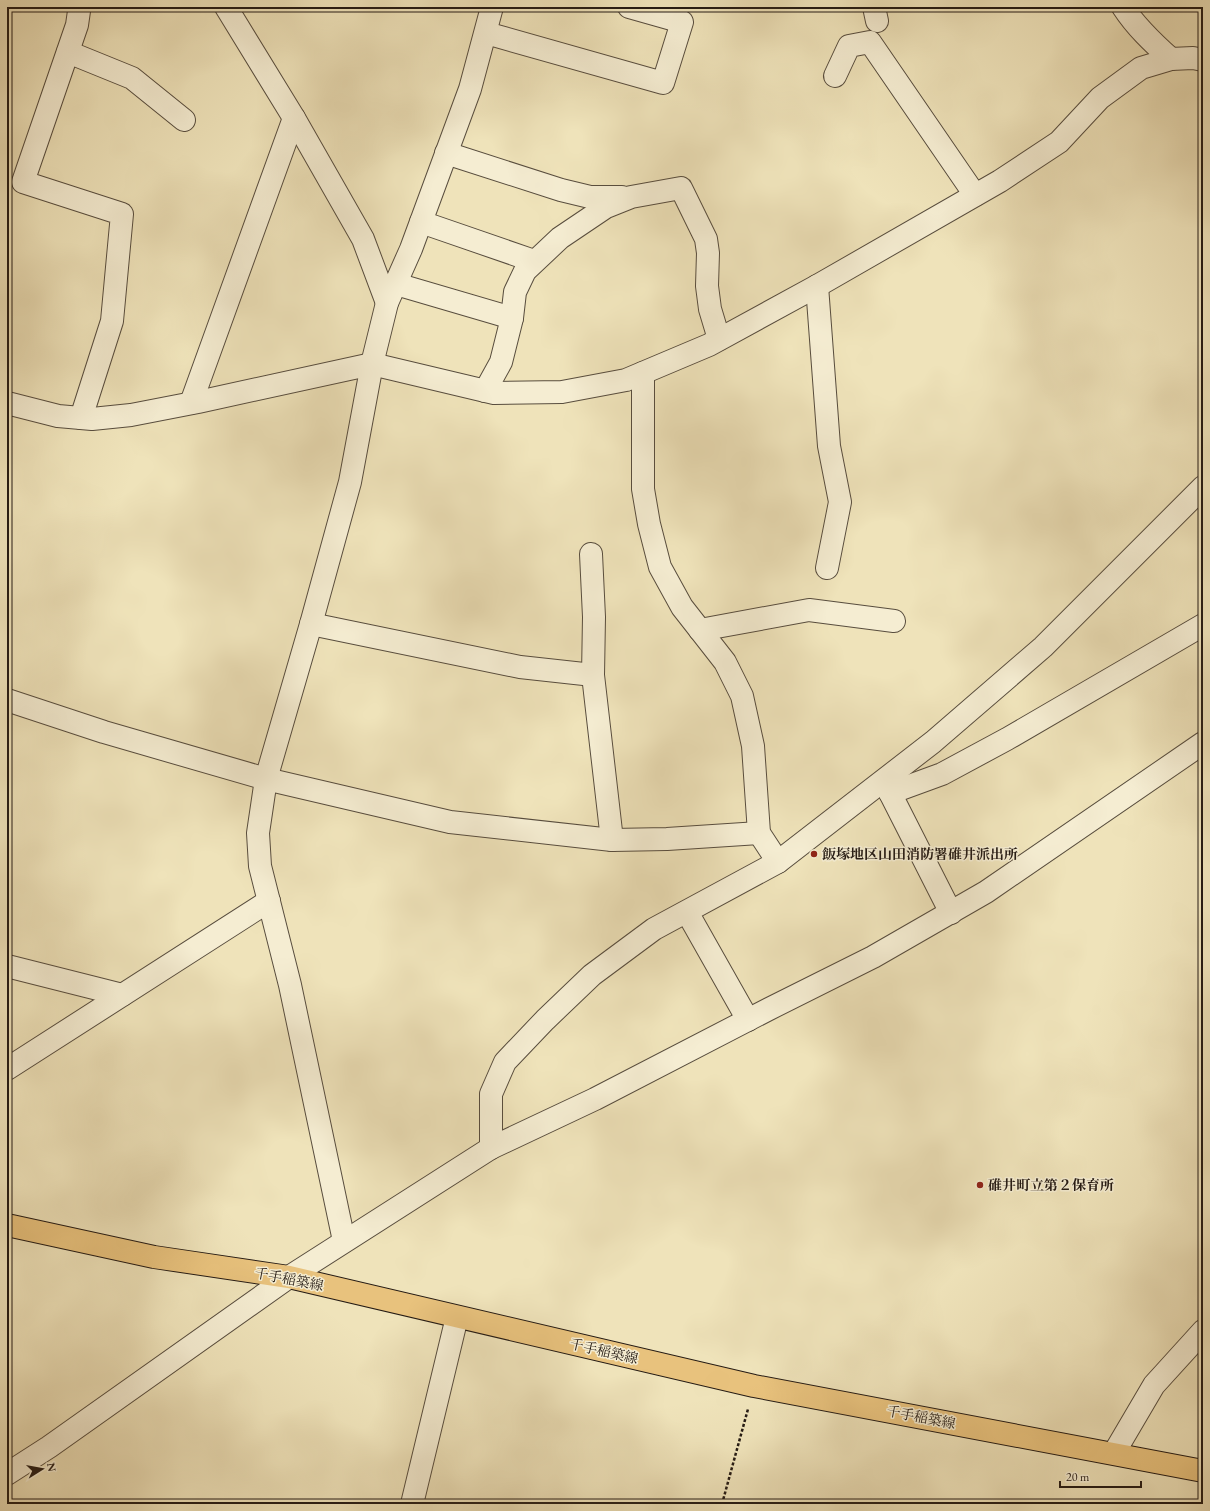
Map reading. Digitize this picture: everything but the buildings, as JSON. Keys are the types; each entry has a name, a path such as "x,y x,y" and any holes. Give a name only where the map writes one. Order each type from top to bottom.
{"main road":[{"name":"千手稲築線","path":"7,1225 154,1257 289,1277 754,1386 1203,1471"}],"street":[{"path":"78,7 79,11 77,25 68,52 15,179 122,214 112,321 81,418"},
{"path":"226,7 294,118 363,239 391,293"},
{"path":"344,1241 290,985 260,866 258,833 266,779 350,482 372,364 391,293 421,222 470,89 492,7"},
{"path":"486,33 663,83 682,22 630,7"},
{"path":"1123,7 1130,18 1171,59"},
{"path":"835,76 849,46 870,42 975,195"},
{"path":"68,52 132,78 184,120"},
{"path":"7,402 58,416 92,419 131,415 372,364 494,393 562,392 626,380 719,339 817,286 1000,181 1059,142 1100,98 1141,68 1171,59 1193,58 1203,60"},
{"path":"190,403 294,118"},
{"path":"446,153 562,190 590,197 631,196 681,188 706,239 708,253 707,286 710,309 719,339"},
{"path":"485,391 501,362 512,318 515,292 525,271 560,238 599,211 631,196"},
{"path":"421,222 534,261"},
{"path":"817,286 829,446 840,502 827,568"},
{"path":"391,293 512,318"},
{"path":"643,373 644,489 649,524 660,567 682,607 725,662 742,696 753,746 759,833 778,862"},
{"path":"491,1148 492,1094 505,1062 545,1020 592,975 654,930 778,862 887,787 933,742 1043,647 1203,487"},
{"path":"591,554 594,617 592,675 612,840"},
{"path":"700,630 809,610 894,621"},
{"path":"311,624 520,667 592,675"},
{"path":"887,787 942,774 1007,739 1203,625"},
{"path":"7,700 104,732 266,779 450,822 612,840 667,839 759,833"},
{"path":"7,1474 49,1447 289,1277 491,1148 595,1099 873,957 951,913 986,892 1203,743"},
{"path":"887,787 951,913"},
{"path":"7,1069 269,901"},
{"path":"687,912 748,1020"},
{"path":"7,966 122,995"},
{"path":"412,1504 457,1317"},
{"path":"1114,1453 1154,1385 1203,1331"}],"path":[{"path":"722,1504 754,1386"}],"place":[{"name":"飯塚地区山田消防署碓井派出所","path":"814,854"},
{"name":"碓井町立第２保育所","path":"980,1185"}]}
